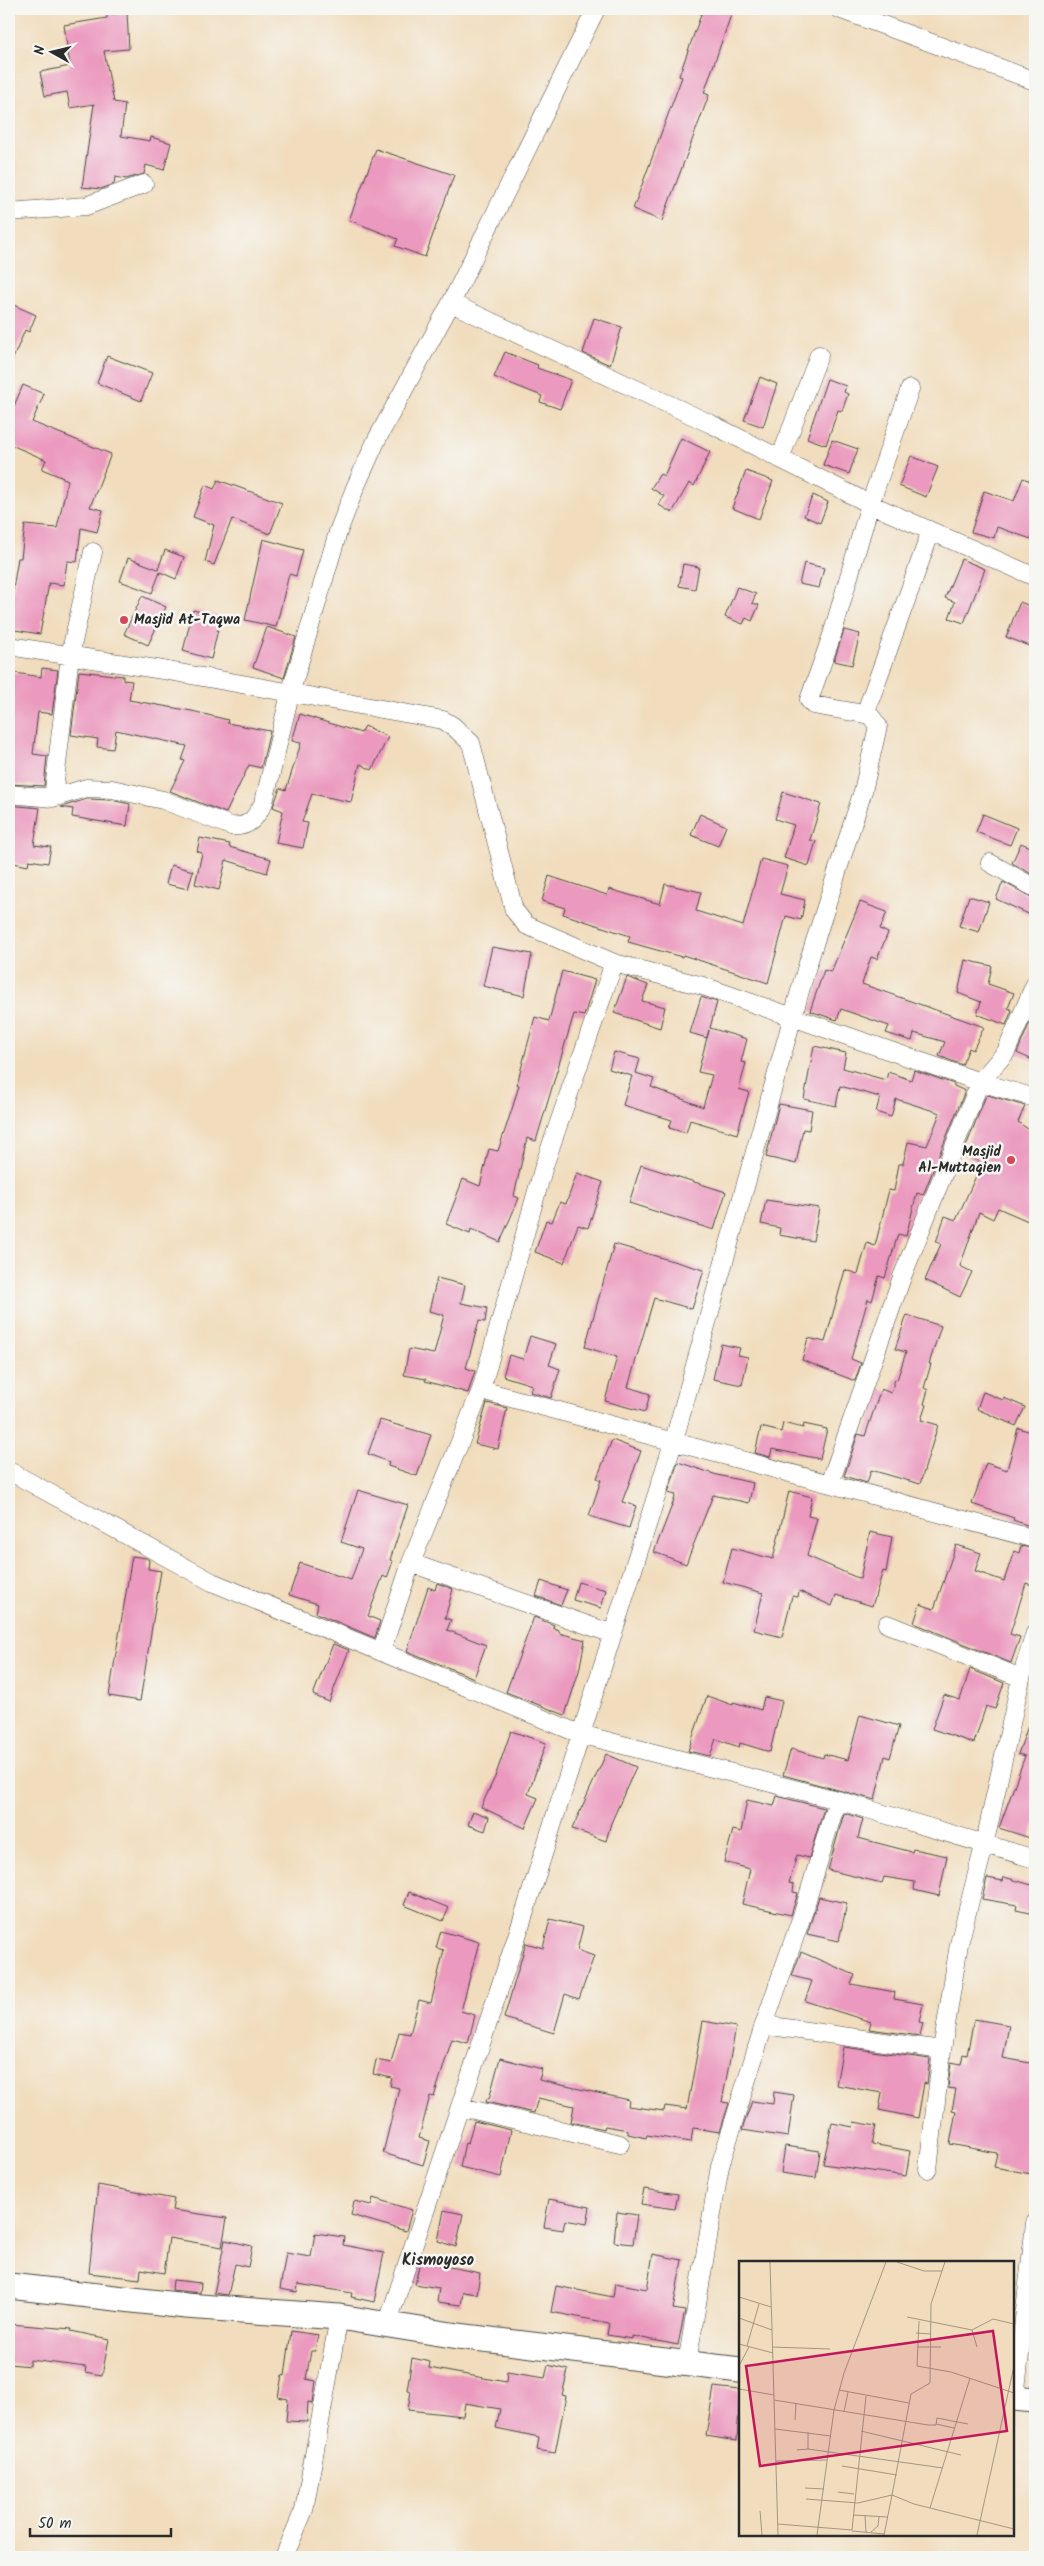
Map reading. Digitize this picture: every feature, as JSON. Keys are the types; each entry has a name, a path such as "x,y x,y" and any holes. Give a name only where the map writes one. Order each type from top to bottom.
{"street":[{"path":"9,794 53,798 86,788 112,789 163,800 232,826 240,827 250,824 257,815 264,802 290,694 338,532 355,488 377,439 451,303 596,9"},
{"path":"839,9 1035,81"},
{"path":"9,212 86,206 144,184"},
{"path":"451,303 780,459 870,504 1035,577"},
{"path":"780,459 818,355"},
{"path":"387,2325 461,2107 674,1440 793,1015 863,792 877,735 876,720 870,715 813,705 809,700 832,634 870,504 910,389"},
{"path":"865,714 931,531"},
{"path":"53,798 70,656 92,552"},
{"path":"9,646 430,716 453,726 466,737 474,753 514,910 518,918 526,925 614,963 703,986 793,1015 980,1082 1035,1098"},
{"path":"990,863 1035,888"},
{"path":"382,1652 411,1563 481,1390 544,1166 614,963"},
{"path":"830,1483 902,1277 980,1082 1006,1052 1035,984"},
{"path":"481,1390 674,1440 1035,1539"},
{"path":"9,1471 212,1582 580,1734 837,1800 984,1846 1035,1859"},
{"path":"411,1563 613,1634"},
{"path":"887,1624 1020,1678"},
{"path":"928,2170 942,2050 960,1944 984,1846 1020,1678 1035,1633"},
{"path":"687,2363 720,2166 764,2025 803,1914 837,1800"},
{"path":"764,2025 942,2050"},
{"path":"461,2107 620,2144"},
{"path":"1021,2398 1035,2222"},
{"path":"9,2286 186,2306 339,2317 458,2336 739,2370"},
{"path":"284,2557 304,2510 339,2317"}],"building":[{"path":"703,9 733,9 704,93 709,95 662,221 633,209 682,77 679,76"},
{"path":"127,13 129,49 104,51 114,102 125,104 121,136 150,141 151,137 171,143 164,170 146,165 144,174 126,179 115,177 114,184 101,189 82,187 94,104 70,108 67,92 45,96 40,72 70,66 64,25 107,18 107,14"},
{"path":"376,149 454,175 425,257 395,246 398,239 349,220"},
{"path":"9,303 36,315 29,332 25,330 9,368"},
{"path":"594,318 622,327 610,365 583,353"},
{"path":"505,352 538,365 537,368 571,380 560,409 540,402 542,396 494,377"},
{"path":"107,356 152,373 141,401 97,383"},
{"path":"760,377 777,384 763,427 744,420"},
{"path":"827,379 846,386 844,392 848,394 842,411 838,410 826,445 807,438"},
{"path":"23,385 44,394 32,422 111,454 90,507 103,510 97,532 81,528 77,562 67,561 64,585 49,583 40,634 9,629 9,614 18,558 21,558 25,525 57,528 68,480 42,469 46,460 9,444 9,404 14,406"},
{"path":"681,438 710,452 694,486 689,483 672,513 659,505 664,496 651,488 660,474 664,476"},
{"path":"832,440 858,449 849,474 823,465"},
{"path":"911,456 938,467 926,497 899,486"},
{"path":"746,471 773,481 759,519 732,508"},
{"path":"1023,478 1035,483 1035,526 1031,539 997,527 994,538 971,532 984,491 1014,501"},
{"path":"218,480 282,503 270,534 232,519 214,565 205,562 214,525 193,517 205,485 214,489"},
{"path":"813,495 828,502 820,523 804,516"},
{"path":"263,539 303,550 296,576 289,574 276,627 245,620"},
{"path":"165,550 184,557 176,579 160,572 152,593 120,581 128,558 158,569"},
{"path":"961,559 985,569 964,623 949,618 955,602 945,598"},
{"path":"804,563 824,568 819,588 799,584"},
{"path":"683,564 699,567 695,589 679,586"},
{"path":"737,587 756,594 752,603 759,605 752,621 746,618 743,624 725,617"},
{"path":"142,596 166,607 148,645 124,634"},
{"path":"1020,602 1035,608 1035,633 1030,646 1006,637"},
{"path":"193,610 221,617 211,659 183,651"},
{"path":"267,627 296,637 284,678 253,667"},
{"path":"844,630 860,634 852,665 834,661"},
{"path":"42,668 58,670 52,714 38,712 33,754 47,756 44,786 9,784 9,672 41,677"},
{"path":"79,671 123,676 123,680 132,681 129,700 192,711 228,720 227,723 270,731 261,768 249,765 226,813 170,791 185,761 182,760 187,746 116,730 113,749 97,747 98,739 71,735"},
{"path":"300,714 361,733 365,726 388,737 372,770 360,764 351,802 312,794 302,822 308,823 303,848 276,843 283,811 273,807 280,788 286,790 301,743 292,741"},
{"path":"783,792 821,804 810,840 816,841 809,866 784,858 794,825 775,819"},
{"path":"87,799 111,800 130,804 127,826 72,817 73,809 61,807"},
{"path":"9,805 40,808 34,845 51,847 48,863 29,860 28,866 9,862"},
{"path":"700,814 726,826 718,846 691,835"},
{"path":"983,814 1017,828 1010,845 976,832"},
{"path":"200,838 230,844 229,847 271,859 267,873 226,860 219,890 195,884 202,853 197,851"},
{"path":"1021,843 1035,849 1035,876 1012,863"},
{"path":"761,859 788,866 780,894 805,900 801,920 786,916 768,983 683,955 682,957 628,942 630,936 563,914 565,908 542,901 549,876 607,895 609,889 660,904 665,884 701,892 696,911 743,926"},
{"path":"171,865 193,871 188,889 166,884"},
{"path":"1003,882 1035,899 1035,917 996,899"},
{"path":"969,896 989,902 979,932 959,926"},
{"path":"860,902 887,912 880,929 888,933 877,959 871,957 862,984 984,1027 973,1050 969,1048 962,1065 939,1056 945,1042 914,1033 912,1041 886,1033 889,1026 841,1009 837,1020 810,1011 824,970 831,972"},
{"path":"492,947 532,954 524,996 483,986"},
{"path":"965,960 992,966 988,984 1014,993 1008,1008 1012,1010 1006,1025 977,1014 981,1002 958,993"},
{"path":"562,971 595,980 584,1016 574,1014 536,1141 527,1138 514,1196 519,1198 500,1242 471,1229 470,1234 446,1224 463,1179 480,1186 489,1149 498,1151 519,1085 517,1084 535,1017 549,1021"},
{"path":"627,977 648,985 642,1001 665,1007 660,1028 614,1013"},
{"path":"701,997 717,1002 710,1028 747,1039 741,1062 746,1063 739,1089 749,1092 737,1134 690,1120 686,1133 669,1128 672,1120 623,1105 632,1076 609,1069 614,1052 640,1059 636,1073 654,1079 651,1087 703,1107 712,1075 698,1072 707,1038 690,1033"},
{"path":"1035,1010 1035,1061 1017,1053"},
{"path":"814,1046 846,1053 843,1068 886,1080 888,1072 911,1080 914,1070 954,1084 954,1086 965,1091 923,1195 917,1193 906,1236 898,1234 885,1278 879,1276 872,1301 868,1299 851,1359 861,1363 855,1381 802,1360 808,1338 825,1342 845,1270 858,1274 867,1243 875,1246 889,1190 894,1191 899,1164 903,1164 908,1142 927,1146 940,1113 896,1099 891,1117 876,1112 880,1097 840,1086 836,1106 804,1099"},
{"path":"988,1095 1025,1106 1018,1122 1035,1134 1035,1224 998,1208 993,1219 979,1212 960,1266 972,1272 960,1297 925,1280 941,1244 936,1242 945,1216 956,1220 982,1163 963,1154 985,1098"},
{"path":"779,1104 812,1110 809,1130 803,1129 796,1164 766,1157"},
{"path":"641,1165 726,1192 714,1230 629,1203"},
{"path":"577,1173 603,1182 588,1228 578,1225 564,1263 535,1252 546,1220 552,1222 560,1202 566,1204"},
{"path":"766,1200 819,1208 813,1241 779,1235 780,1228 761,1224"},
{"path":"614,1244 704,1270 692,1309 654,1298 628,1387 650,1394 645,1412 605,1401 617,1357 585,1347"},
{"path":"437,1278 465,1285 461,1303 487,1308 485,1322 479,1321 466,1368 475,1371 468,1393 425,1381 426,1379 404,1375 409,1349 434,1354 444,1315 429,1311"},
{"path":"907,1315 941,1326 929,1364 931,1364 924,1388 928,1390 924,1404 926,1405 921,1420 938,1425 920,1484 871,1470 867,1483 844,1476 858,1434 865,1436 881,1389 891,1393 895,1379 897,1380 906,1352 895,1349"},
{"path":"530,1336 556,1344 549,1365 560,1369 551,1398 530,1392 532,1385 503,1376 509,1355 523,1359"},
{"path":"721,1344 740,1348 738,1355 748,1357 742,1385 713,1379"},
{"path":"983,1392 1025,1407 1016,1426 977,1409"},
{"path":"487,1403 507,1408 498,1449 475,1444"},
{"path":"380,1420 431,1435 417,1476 388,1466 389,1462 368,1454"},
{"path":"783,1423 803,1428 804,1424 827,1429 820,1459 772,1449 770,1457 755,1453 761,1427 781,1432"},
{"path":"1018,1428 1035,1433 1035,1528 1013,1520 1014,1518 972,1504 986,1463 1007,1470"},
{"path":"612,1440 641,1451 622,1502 636,1506 629,1528 589,1516 601,1480 597,1478"},
{"path":"678,1462 717,1475 753,1483 749,1503 713,1495 686,1564 654,1552 676,1495 668,1493"},
{"path":"358,1490 408,1505 390,1560 393,1561 387,1578 383,1576 368,1616 380,1621 375,1638 316,1613 318,1604 289,1595 300,1563 351,1580 362,1549 341,1542"},
{"path":"789,1491 812,1497 808,1516 817,1518 807,1556 860,1579 870,1532 892,1537 886,1572 883,1571 872,1606 836,1595 832,1606 799,1591 798,1597 792,1596 782,1637 754,1630 763,1593 723,1582 732,1548 773,1559"},
{"path":"956,1545 981,1553 975,1571 1004,1581 1014,1551 1019,1553 1021,1546 1035,1549 1035,1586 1026,1583 1010,1634 1020,1637 1011,1663 914,1623 920,1604 934,1609"},
{"path":"132,1556 146,1558 149,1560 148,1569 161,1571 140,1701 109,1696"},
{"path":"541,1581 567,1590 561,1605 536,1596"},
{"path":"578,1582 606,1590 601,1608 573,1600"},
{"path":"437,1583 453,1589 445,1618 451,1620 447,1630 486,1645 474,1678 407,1651 428,1587 435,1590"},
{"path":"534,1617 554,1625 553,1628 559,1630 559,1633 585,1640 579,1671 565,1715 506,1692"},
{"path":"333,1644 349,1650 329,1702 313,1695"},
{"path":"970,1669 1004,1683 995,1709 986,1706 974,1743 932,1729 944,1695 960,1700"},
{"path":"707,1696 733,1705 733,1702 761,1710 764,1697 782,1701 770,1752 740,1743 739,1747 716,1739 710,1756 688,1751"},
{"path":"1033,1712 1035,1713 1035,1822 1030,1838 999,1828 1025,1756 1018,1754"},
{"path":"860,1715 899,1726 890,1758 885,1756 875,1800 783,1775 791,1749 823,1758 824,1754 848,1760"},
{"path":"511,1731 546,1743 528,1794 538,1798 525,1828 481,1807 495,1777"},
{"path":"606,1754 636,1767 611,1823 606,1841 572,1829"},
{"path":"777,1796 824,1808 809,1858 797,1855 789,1883 794,1884 793,1892 798,1893 791,1915 742,1904 750,1869 724,1862 733,1830 741,1832 747,1800 774,1806"},
{"path":"473,1811 489,1817 485,1831 468,1825"},
{"path":"844,1813 863,1819 858,1838 912,1852 913,1849 947,1856 939,1896 914,1890 915,1882 884,1877 882,1883 828,1870"},
{"path":"1004,1877 1035,1886 1035,1914 1016,1910 1017,1905 982,1899 987,1878 1003,1881"},
{"path":"409,1892 449,1908 443,1921 404,1905"},
{"path":"819,1897 847,1903 839,1941 807,1934"},
{"path":"550,1919 583,1927 577,1950 594,1956 579,1999 565,1994 554,2033 504,2018 526,1943 543,1948"},
{"path":"441,1931 479,1942 461,2011 475,2015 468,2043 452,2039 434,2097 430,2096 419,2138 430,2141 423,2165 383,2153 399,2088 390,2086 392,2078 373,2074 376,2060 391,2063 399,2032 410,2034 419,2000 431,2003 444,1950 436,1948"},
{"path":"801,1952 855,1975 851,1984 895,1992 894,1999 923,2004 919,2022 923,2023 920,2036 869,2029 871,2022 805,2001 812,1981 792,1976"},
{"path":"974,2019 1009,2025 1003,2058 1035,2064 1035,2120 1032,2139 1035,2140 1035,2152 1031,2174 994,2167 997,2153 950,2144 956,2111 952,2110 956,2089 948,2088 951,2062 961,2064 963,2054 967,2055"},
{"path":"703,2021 736,2027 722,2102 729,2103 720,2132 693,2128 691,2142 647,2135 646,2138 628,2134 628,2130 605,2126 604,2129 571,2122 574,2106 538,2098 534,2113 486,2102 487,2098 489,2099 500,2058 542,2069 539,2080 629,2100 628,2106 664,2111 665,2106 687,2109"},
{"path":"843,2047 930,2059 927,2084 924,2083 918,2118 879,2110 882,2093 836,2085"},
{"path":"774,2092 794,2095 788,2137 742,2130 752,2101 773,2104"},
{"path":"474,2121 511,2130 501,2177 460,2167 465,2142 468,2143"},
{"path":"854,2122 876,2126 872,2144 910,2151 906,2176 823,2164 832,2123 853,2127"},
{"path":"785,2146 820,2151 816,2178 781,2173"},
{"path":"98,2185 174,2199 172,2210 227,2218 222,2247 169,2238 164,2273 141,2269 140,2279 89,2273"},
{"path":"644,2189 678,2194 675,2209 641,2204"},
{"path":"373,2198 412,2210 406,2231 351,2215 354,2201 371,2205"},
{"path":"549,2199 590,2207 587,2224 565,2220 563,2230 544,2227"},
{"path":"444,2210 463,2214 456,2247 438,2241"},
{"path":"617,2212 637,2215 633,2244 614,2242"},
{"path":"315,2233 344,2237 343,2245 384,2253 374,2302 351,2297 352,2293 298,2284 297,2292 280,2289 286,2253 311,2257"},
{"path":"225,2240 252,2246 248,2267 235,2264 228,2295 214,2293"},
{"path":"653,2254 682,2260 673,2309 685,2311 678,2345 632,2336 632,2339 607,2335 609,2323 551,2312 556,2286 613,2297 615,2283 647,2289"},
{"path":"420,2261 480,2273 477,2294 463,2292 461,2305 437,2302 439,2288 415,2284"},
{"path":"173,2280 201,2283 200,2293 172,2290"},
{"path":"9,2324 72,2329 71,2331 109,2339 102,2375 85,2372 86,2367 30,2360 30,2366 9,2364"},
{"path":"291,2331 318,2335 315,2351 311,2351 306,2379 316,2381 313,2403 308,2402 307,2422 286,2421 288,2399 278,2397 282,2375 285,2376"},
{"path":"412,2358 430,2362 429,2368 506,2382 507,2372 545,2378 548,2365 568,2370 562,2395 566,2396 555,2453 537,2450 539,2437 496,2428 500,2409 465,2403 463,2416 408,2410 411,2391 407,2390"},
{"path":"714,2387 739,2390 737,2441 706,2436"}],"place":[{"name":"Masjid At-Taqwa","path":"124,620"},
{"name":"Masjid Al-Muttaqien","path":"1011,1160"}],"district":[{"name":"Kismoyoso","path":"438,2260"}]}
